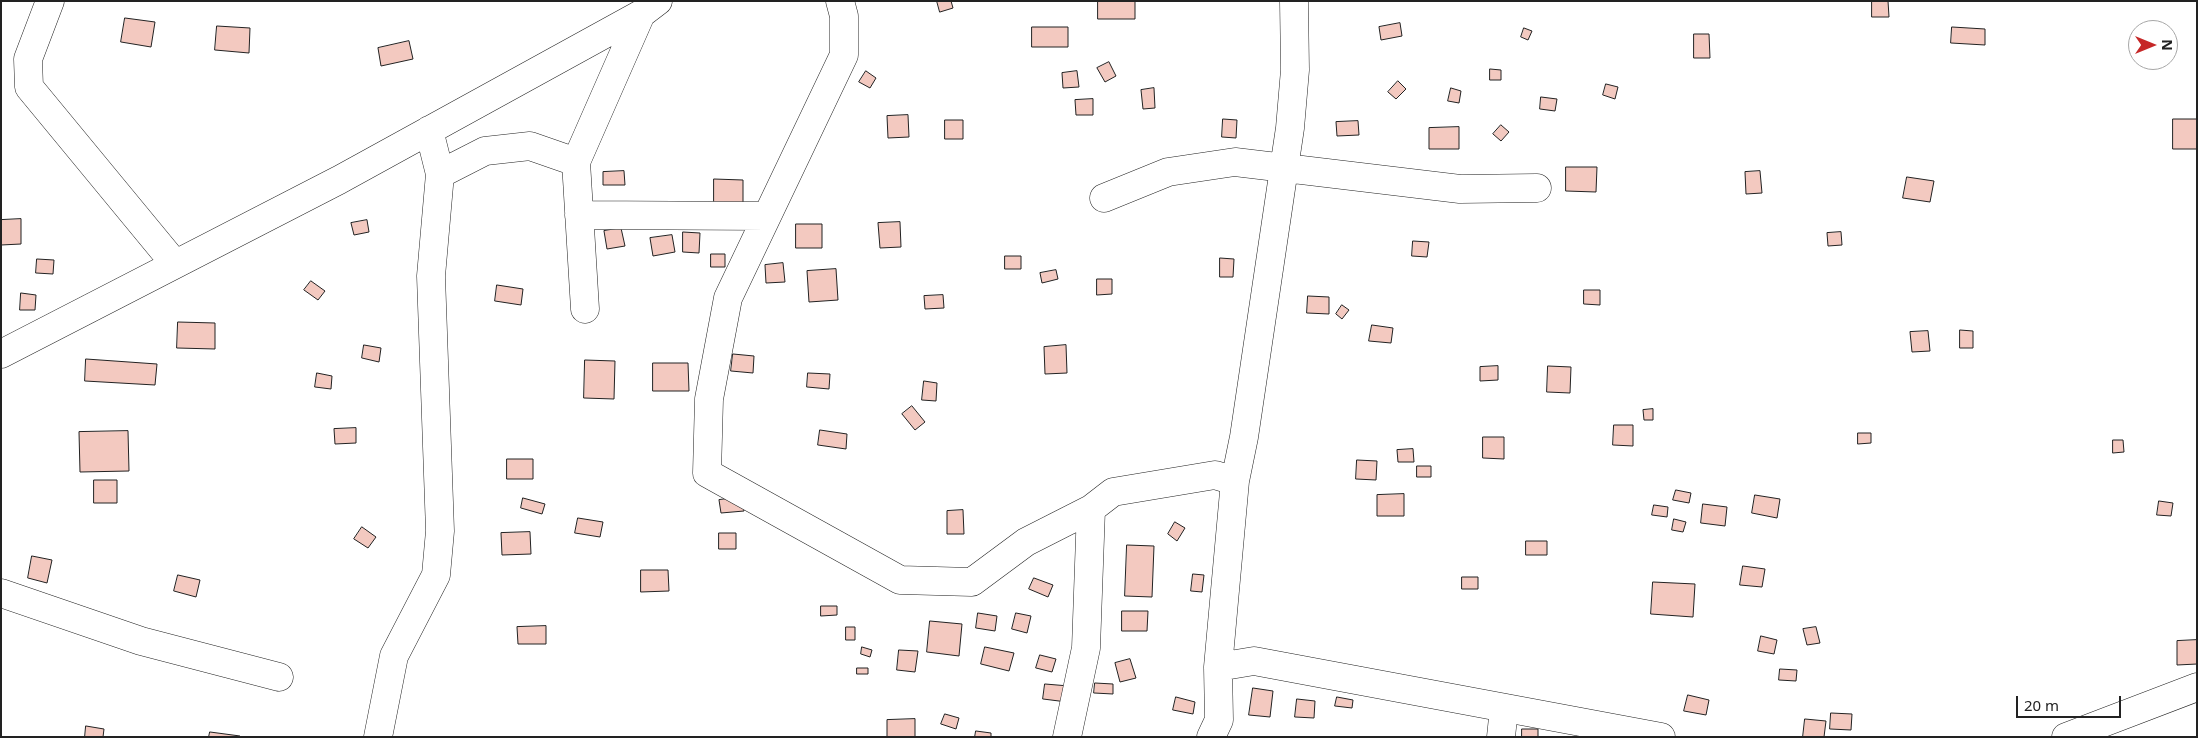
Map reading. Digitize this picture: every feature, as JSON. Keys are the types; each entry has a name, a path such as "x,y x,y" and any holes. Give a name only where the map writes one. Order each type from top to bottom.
{"street":[{"path":"50,1 28,59 29,87 175,264"},
{"path":"840,1 844,16 844,55 728,298 709,399 707,473 900,580 972,582 1026,542 1091,509 1113,492 1215,475 1235,481"},
{"path":"1211,737 1219,720 1218,667 1235,481 1244,437 1284,168 1295,70 1294,1"},
{"path":"1,354 339,180 650,8"},
{"path":"585,309 576,162 650,8"},
{"path":"378,737 394,656 436,575 440,531 431,276 440,174 429,130"},
{"path":"440,174 484,151 530,146 576,162"},
{"path":"1104,198 1168,172 1235,162 1460,189 1537,188"},
{"path":"579,215 767,216"},
{"path":"1067,737 1086,648 1091,509"},
{"path":"1,593 141,641 279,676"},
{"path":"1218,667 1254,661 1661,737"},
{"path":"2066,737 2197,687"},
{"path":"1501,737 1504,708"}],"building":[{"path":"937,1 951,1 953,8 940,12"},
{"path":"1098,1 1135,1 1135,19 1098,19"},
{"path":"1872,1 1888,1 1889,17 1872,17"},
{"path":"125,18 155,22 151,47 121,42"},
{"path":"1400,23 1402,36 1381,40 1379,27"},
{"path":"217,26 250,28 249,53 215,50"},
{"path":"1032,27 1068,27 1068,47 1032,47"},
{"path":"1952,27 1985,29 1985,45 1951,43"},
{"path":"1524,28 1532,31 1528,40 1521,37"},
{"path":"1694,34 1709,34 1710,58 1694,58"},
{"path":"409,41 413,59 381,66 378,48"},
{"path":"1109,62 1116,76 1105,82 1097,68"},
{"path":"1490,69 1501,70 1501,80 1490,80"},
{"path":"866,71 876,78 870,88 859,82"},
{"path":"1077,71 1079,87 1063,88 1062,73"},
{"path":"1398,81 1406,89 1396,99 1388,92"},
{"path":"1606,84 1618,87 1615,99 1603,95"},
{"path":"1154,88 1155,108 1143,109 1141,90"},
{"path":"1451,88 1461,91 1459,103 1448,101"},
{"path":"1541,97 1557,99 1555,111 1540,109"},
{"path":"1093,99 1093,115 1076,115 1075,100"},
{"path":"908,115 909,137 888,138 887,116"},
{"path":"1223,119 1237,120 1236,138 1222,137"},
{"path":"2173,119 2197,119 2197,149 2173,149"},
{"path":"945,120 963,120 963,139 945,139"},
{"path":"1358,121 1359,135 1337,136 1336,122"},
{"path":"1501,125 1509,132 1501,141 1493,134"},
{"path":"1459,127 1459,149 1429,149 1429,128"},
{"path":"1566,167 1597,167 1596,192 1566,191"},
{"path":"624,171 625,185 603,185 603,172"},
{"path":"1760,171 1762,193 1746,194 1745,172"},
{"path":"1907,177 1934,181 1930,202 1903,198"},
{"path":"714,179 743,180 743,204 714,203"},
{"path":"21,219 21,244 1,245 1,220"},
{"path":"367,220 369,232 354,235 351,223"},
{"path":"900,222 901,247 880,248 878,223"},
{"path":"796,224 822,224 822,248 796,248"},
{"path":"621,228 625,246 607,249 604,231"},
{"path":"683,232 700,233 699,253 683,252"},
{"path":"1841,232 1842,245 1828,246 1827,233"},
{"path":"672,235 675,252 653,256 650,238"},
{"path":"1413,241 1429,242 1427,257 1412,256"},
{"path":"711,254 725,254 725,267 711,267"},
{"path":"1005,256 1021,256 1021,269 1005,269"},
{"path":"1220,258 1234,259 1233,277 1220,277"},
{"path":"37,259 54,260 53,274 36,273"},
{"path":"783,263 785,282 766,283 765,265"},
{"path":"836,269 838,300 809,302 807,271"},
{"path":"1056,270 1058,279 1042,283 1040,273"},
{"path":"1097,279 1112,279 1112,294 1097,295"},
{"path":"311,281 325,291 318,300 304,290"},
{"path":"497,285 523,289 521,305 495,301"},
{"path":"1584,290 1600,290 1600,305 1584,304"},
{"path":"21,293 36,295 35,310 20,310"},
{"path":"943,295 944,308 925,309 924,296"},
{"path":"1308,296 1329,297 1329,314 1307,313"},
{"path":"1342,305 1349,310 1342,319 1336,314"},
{"path":"178,322 215,323 215,349 177,348"},
{"path":"1372,325 1393,328 1391,343 1369,341"},
{"path":"1960,330 1973,331 1973,348 1960,348"},
{"path":"1928,331 1930,351 1912,352 1910,332"},
{"path":"364,345 381,348 379,362 362,358"},
{"path":"1066,345 1067,373 1045,374 1044,347"},
{"path":"733,354 754,356 753,373 731,371"},
{"path":"86,359 157,364 155,385 85,381"},
{"path":"585,360 615,361 614,399 584,398"},
{"path":"653,363 688,363 689,391 653,391"},
{"path":"1498,366 1498,380 1480,381 1480,367"},
{"path":"1548,366 1571,367 1570,393 1547,392"},
{"path":"317,373 332,376 331,389 315,387"},
{"path":"808,373 830,374 829,389 807,387"},
{"path":"924,381 937,383 936,401 922,400"},
{"path":"912,406 925,422 915,430 902,414"},
{"path":"1653,409 1653,420 1644,420 1643,410"},
{"path":"1614,425 1633,425 1633,446 1613,445"},
{"path":"356,428 356,443 335,444 334,429"},
{"path":"820,430 847,434 846,449 818,445"},
{"path":"128,431 129,471 80,472 79,432"},
{"path":"1858,433 1871,433 1871,443 1858,444"},
{"path":"1483,437 1504,437 1504,459 1483,458"},
{"path":"2113,440 2123,440 2124,452 2113,453"},
{"path":"1413,449 1414,462 1398,462 1397,450"},
{"path":"507,459 533,459 533,479 507,479"},
{"path":"1357,460 1377,461 1376,480 1356,479"},
{"path":"1417,466 1431,466 1431,477 1417,477"},
{"path":"94,480 117,480 117,503 94,503"},
{"path":"1676,490 1691,493 1689,503 1673,500"},
{"path":"1404,494 1404,516 1377,516 1377,495"},
{"path":"1755,495 1780,499 1777,518 1752,513"},
{"path":"742,497 744,511 721,513 719,500"},
{"path":"523,498 545,504 542,514 521,508"},
{"path":"2159,501 2173,503 2171,516 2157,515"},
{"path":"1703,504 1727,507 1725,526 1701,523"},
{"path":"1654,505 1668,507 1667,517 1652,515"},
{"path":"963,510 964,534 947,534 947,511"},
{"path":"578,518 603,522 600,537 575,533"},
{"path":"1674,519 1686,522 1683,532 1672,530"},
{"path":"1175,522 1185,528 1177,541 1168,534"},
{"path":"362,527 376,537 368,548 354,539"},
{"path":"530,532 531,554 502,555 501,533"},
{"path":"719,533 736,533 736,549 719,549"},
{"path":"1526,541 1547,541 1547,555 1526,555"},
{"path":"1127,545 1154,546 1152,597 1125,596"},
{"path":"32,556 52,560 47,583 28,578"},
{"path":"1743,566 1765,569 1762,587 1740,585"},
{"path":"641,570 668,570 669,591 641,592"},
{"path":"1193,574 1204,575 1202,592 1191,591"},
{"path":"178,575 200,580 196,597 174,591"},
{"path":"1462,577 1478,577 1478,589 1462,589"},
{"path":"1034,578 1053,585 1048,597 1029,589"},
{"path":"1653,582 1695,584 1693,617 1651,614"},
{"path":"821,606 837,606 837,615 821,616"},
{"path":"1122,611 1148,611 1147,631 1122,631"},
{"path":"978,613 997,616 995,631 976,628"},
{"path":"1016,613 1031,616 1027,633 1012,629"},
{"path":"930,621 962,624 959,656 927,652"},
{"path":"546,626 546,644 518,644 517,627"},
{"path":"846,627 855,627 855,640 846,640"},
{"path":"1816,627 1820,643 1807,645 1803,629"},
{"path":"1761,636 1777,640 1774,654 1758,651"},
{"path":"2197,640 2197,664 2177,665 2177,641"},
{"path":"862,647 872,650 870,657 861,654"},
{"path":"985,647 1014,653 1009,671 981,664"},
{"path":"899,650 918,651 915,672 897,670"},
{"path":"1040,655 1056,659 1052,672 1036,668"},
{"path":"1130,659 1136,678 1120,682 1115,663"},
{"path":"857,668 868,668 868,674 857,674"},
{"path":"1780,669 1797,670 1796,681 1779,680"},
{"path":"1095,683 1113,684 1113,694 1094,693"},
{"path":"1045,684 1069,686 1067,702 1043,699"},
{"path":"1253,688 1273,691 1270,717 1249,715"},
{"path":"1688,695 1709,700 1706,715 1684,711"},
{"path":"1176,697 1195,702 1193,714 1173,710"},
{"path":"1337,697 1353,700 1352,708 1335,706"},
{"path":"1297,699 1315,701 1314,718 1295,717"},
{"path":"1831,713 1852,714 1851,730 1830,729"},
{"path":"945,714 959,718 956,729 941,724"},
{"path":"915,719 915,737 887,737 887,720"},
{"path":"1805,719 1826,721 1824,737 1803,737"},
{"path":"86,726 104,729 103,737 85,737"},
{"path":"1522,729 1538,729 1538,737 1522,737"},
{"path":"976,731 991,733 991,737 975,737"},
{"path":"210,732 240,736 240,737 209,737"}]}
